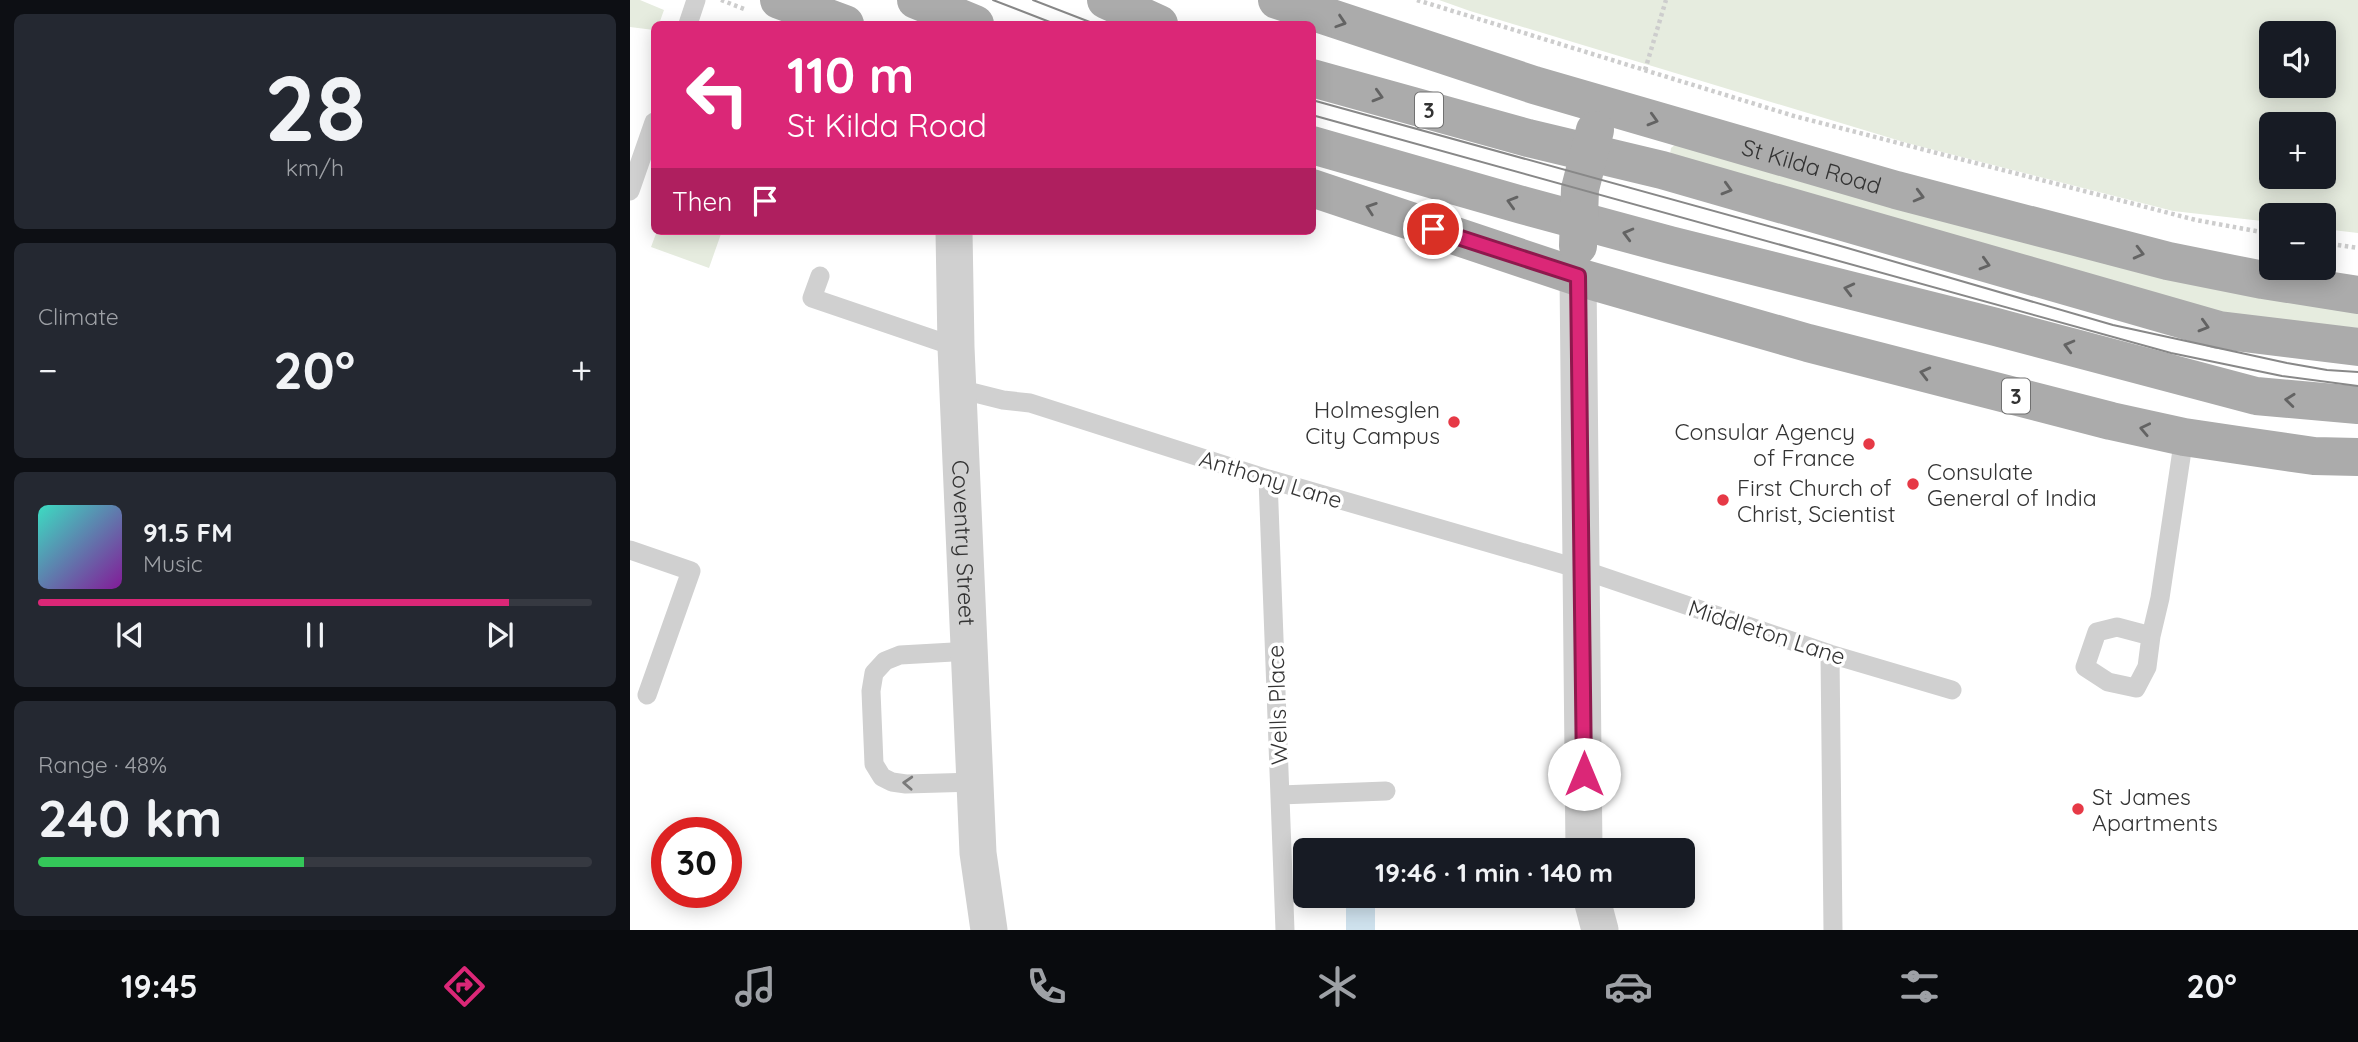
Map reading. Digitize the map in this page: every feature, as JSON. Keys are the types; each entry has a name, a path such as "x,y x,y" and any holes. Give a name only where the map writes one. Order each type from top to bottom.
{"main road":[{"path":"779,0 837,21"},
{"path":"1106,0 1152,21"},
{"name":"St Kilda Road","path":"1277,0 1530,84 1896,190 2168,261 2358,295"},
{"name":"St Kilda Road","path":"1316,79 1588,153 1662,170 2219,330 2358,347"},
{"path":"1578,276 1580,189 1603,106"},
{"path":"1316,146 1578,220 2256,396 2358,405"},
{"name":"3","path":"1316,189 1578,276 1808,343 2111,421 2184,437 2314,456 2358,457"}],"street":[{"name":"Coventry Street","path":"954,235 956,347 978,853 972,930"},
{"path":"1578,276 1584,838"},
{"name":"Coventry Street","path":"978,853 989,930"},
{"path":"1574,930 1578,908"},
{"path":"1594,908 1600,930"}],"lane":[{"path":"689,21 696,0"},
{"path":"630,191 651,131"},
{"path":"820,276 812,298 956,347"},
{"name":"Anthony Lane","path":"958,389 1003,400 1030,403 1268,479 1583,570"},
{"path":"2151,636 2160,598 2184,437"},
{"name":"Wells Place","path":"1268,479 1285,930"},
{"path":"630,550 691,571 647,695"},
{"name":"Middleton Lane","path":"1583,570 1830,654 1952,690"},
{"path":"971,651 900,655 885,661 874,673 871,691 874,764 882,777 906,784 976,782"},
{"path":"1830,654 1833,930"},
{"path":"1280,795 1386,791"}],"path":[{"path":"1418,0 1794,116 2196,220 2259,232"},
{"path":"1645,70 1666,0"},
{"path":"2336,245 2358,248"}],"shaded area":[{"path":"630,0 640,0 664,10 660,21 651,21 651,30 630,27"},
{"path":"1439,0 2358,0 2358,233 2336,230 2336,203 2259,203 2259,221 2173,211 1907,143"},
{"path":"1676,144 2358,308 2358,328 2229,315 1670,154 1671,148"},
{"path":"656,235 721,235 709,268 651,247"}],"water":[{"path":"1346,908 1375,908 1375,930 1346,930"}],"tram line":[{"path":"993,0 1047,21"},
{"path":"1033,0 1087,21"},
{"path":"1316,101 1837,245 2113,325 2287,363 2358,372"},
{"path":"1316,116 2171,353 2282,376 2358,386"}],"place":[{"name":"Holmesglen City Campus","path":"1454,422"},
{"name":"Consular Agency of France","path":"1869,444"},
{"name":"Consulate General of India","path":"1913,484"},
{"name":"First Church of Christ, Scientist","path":"1723,500"},
{"name":"St James Apartments","path":"2078,809"}],"route":[{"path":"1433,229 1578,276 1584,774"}]}
